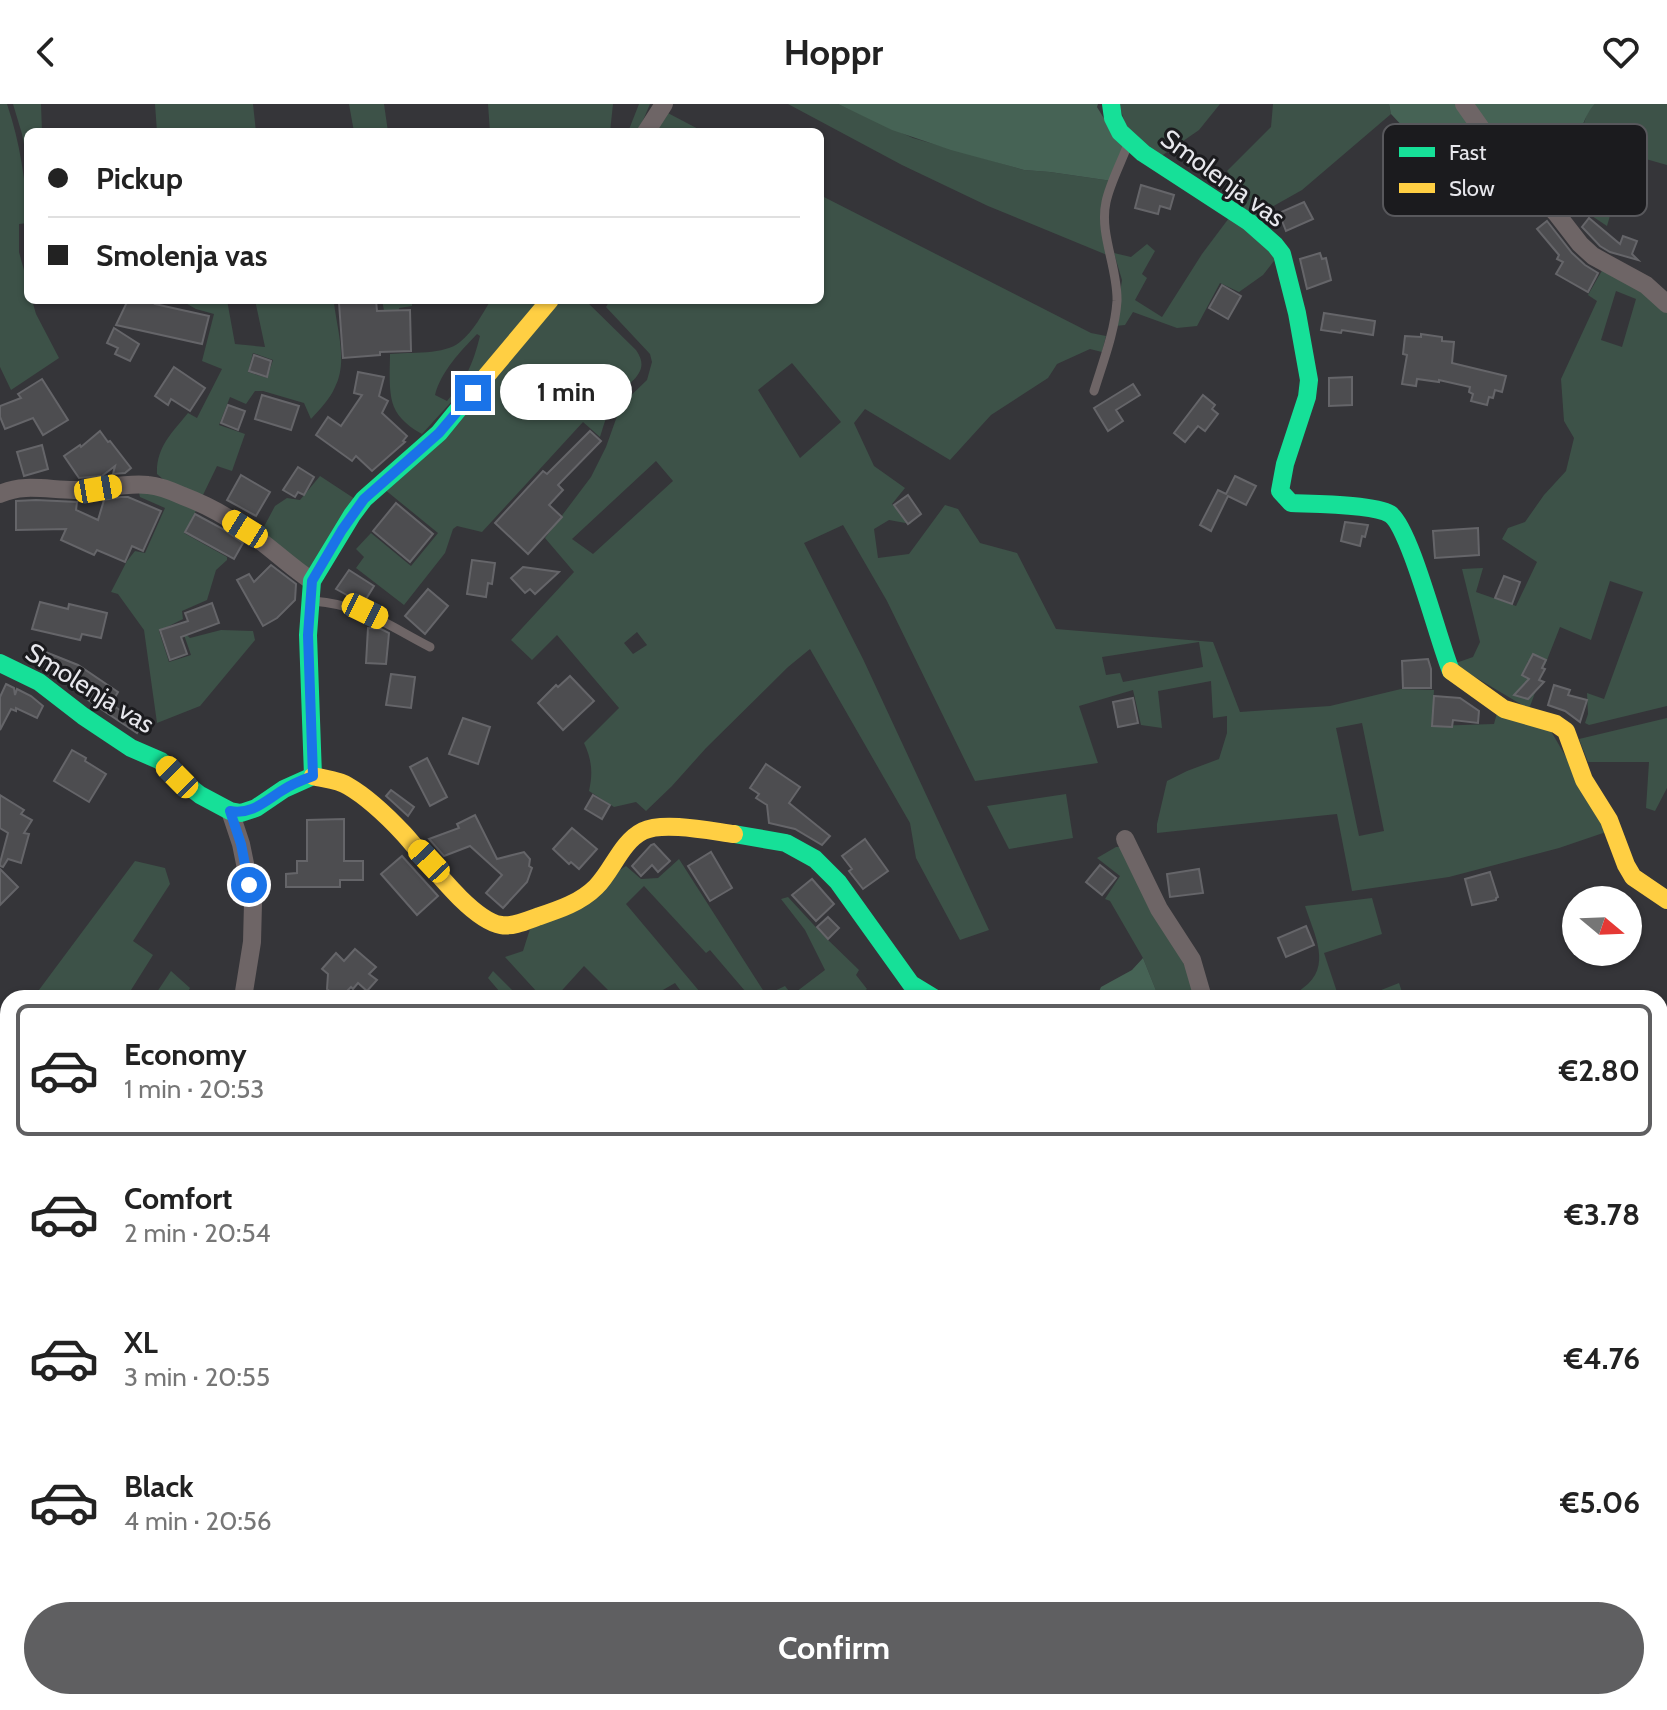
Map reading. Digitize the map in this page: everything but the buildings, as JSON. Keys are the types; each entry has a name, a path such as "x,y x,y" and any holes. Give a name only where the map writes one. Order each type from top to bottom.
{"street":[{"path":"649,128 664,104"},
{"name":"Smolenja vas","path":"1111,104 1113,118 1129,141 1249,222 1282,254 1309,380 1280,491 1291,503 1364,507 1390,514 1400,526 1424,588 1451,672 1504,709 1556,724 1566,731 1584,780 1609,820 1633,877 1667,900"},
{"path":"1464,104 1478,124"},
{"path":"1558,216 1593,256 1646,285 1667,304"},
{"path":"313,776 308,635 312,581 364,499 439,433 547,304"},
{"path":"0,494 41,487 98,489 147,481 210,508 245,529 312,581"},
{"name":"Smolenja vas","path":"0,663 39,682 83,716 131,748 161,761 200,795 230,811"},
{"path":"244,990 252,942 253,903 241,844 230,811 241,813 256,808 284,789 313,776 346,784 362,796 401,831 464,902 501,925 531,920 582,898 597,886 631,840 643,831 657,827 689,828 786,843 815,859 838,882 911,984 921,990"},
{"path":"1125,839 1159,909 1192,960 1201,990"}],"lane":[{"path":"1094,391 1115,319 1117,300 1106,226 1106,203 1129,141"},
{"path":"310,601 329,602 365,611 430,647"}],"green space":[{"path":"0,104 7,104 24,178 24,223 19,224 19,252 24,270 24,304 33,304 59,358 11,390 0,367"},
{"path":"13,104 41,104 42,128 24,128 24,144"},
{"path":"155,104 253,104 256,128 157,128"},
{"path":"349,104 384,104 387,128 353,128"},
{"path":"488,104 613,104 610,128 490,128"},
{"path":"639,104 650,104 640,128 630,128"},
{"path":"788,104 838,104 913,138 1024,170 1112,181 1107,189 1107,255 988,206 902,165"},
{"path":"838,104 1098,104 1108,125 1125,142 1112,181 1024,170 892,130"},
{"path":"1119,104 1220,104 1199,130 1160,157 1128,133"},
{"path":"1273,104 1389,104 1391,114 1302,190 1254,217 1242,209 1250,198 1227,171 1271,127"},
{"path":"1389,104 1595,104 1584,124 1400,124 1391,114"},
{"path":"1595,104 1667,104 1667,165 1647,159 1647,124 1584,124 1589,108"},
{"path":"664,111 696,128 653,128"},
{"path":"824,197 1091,333 1106,336 1102,352 1090,349 1057,364 1048,378 991,415 950,460 865,409 854,423 874,466 905,488 892,504 911,524 889,520 874,529 878,558 909,554 945,505 958,509 980,543 1017,553 1056,629 1213,642 1240,712 1330,706 1401,689 1434,690 1432,726 1494,724 1497,713 1548,726 1609,831 1559,848 1449,877 1352,891 1337,814 1157,833 1167,781 1219,759 1227,733 1227,716 1213,718 1211,681 1158,691 1162,728 1141,725 1133,690 1079,706 1098,763 975,781 887,601 843,525 804,543 863,659 989,930 960,940 916,858 910,823 810,649 706,748 646,811 636,802 614,807 589,791 591,767 584,743 619,708 557,635 532,660 511,640 574,572 545,538 591,477 621,405 647,380 652,362 650,354 606,307 608,304 824,304","holes":["792,363 841,422 800,458 758,390","656,461 673,481 593,554 572,539","637,632 647,645 633,654 624,643","1199,642 1203,667 1123,682 1120,673 1106,675 1102,657","1362,723 1384,831 1359,836 1336,728"]},
{"path":"1232,214 1277,257 1263,275 1239,292 1220,283 1197,326 1177,328 1133,312 1125,325 1115,326 1122,280 1114,253 1131,257 1147,244 1155,251 1142,274 1147,278 1135,300 1162,317"},
{"path":"1592,216 1610,216 1607,226"},
{"path":"1604,267 1631,280 1667,311 1667,706 1589,725 1585,723 1587,693 1604,699 1643,592 1610,581 1591,640 1560,627 1545,665 1528,661 1523,675 1539,682 1529,709 1453,664 1473,657 1480,642 1462,569 1483,568 1476,592 1516,606 1537,562 1502,539 1508,528 1525,522 1566,471 1574,438 1564,421 1561,379 1597,301 1588,295","holes":["1616,291 1636,299 1622,347 1601,340"]},
{"path":"187,304 228,304 235,344 265,347 256,304 334,304 341,367 328,400 311,419 304,403 263,391 255,391 246,404 230,397 219,425 245,434 232,471 217,466 202,497 164,480 157,474 157,464 166,441 188,413 197,418 222,369 202,361 214,314","holes":["253,353 273,360 267,378 248,372"]},
{"path":"383,304 412,304 399,308 398,321 386,321"},
{"path":"488,304 540,304 422,434 406,423 394,407 390,388 390,354 446,349 460,342","holes":["477,334 480,336 475,355 459,386 447,401 435,395 452,362"]},
{"path":"552,304 589,304 636,350 640,358 640,372 614,401 600,437 583,422 482,532 457,526 453,529 445,553 404,605 356,568 364,557 356,549 371,533 411,566 438,533 384,489"},
{"path":"320,476 355,499 310,569 259,536 275,506 287,498 300,500"},
{"path":"154,492 197,509 184,533 227,557 216,570 207,600 182,611 183,619 159,631 169,662 191,655 183,632 190,638 221,630 253,631 255,640 200,706 157,723 144,630 118,594 111,592 135,551 145,553 165,508 140,497 139,493"},
{"path":"1667,718 1667,788 1655,811 1646,808 1649,762 1588,762 1579,739"},
{"path":"1066,794 1073,838 1009,849 987,806"},
{"path":"1116,847 1123,847 1187,970 1194,990 1156,990 1143,958 1110,901 1105,899 1120,876 1097,858"},
{"path":"679,859 763,990 744,990 710,950 706,953 644,886 626,904 698,990 680,990 675,983 663,990 608,990 584,966 562,990 535,990 505,957 523,951 530,929 626,866 641,879 658,878"},
{"path":"135,861 165,868 170,884 133,941 153,955 131,990 39,990"},
{"path":"788,897 859,970 856,975 867,989 799,990 825,970 805,930 781,899"},
{"path":"1372,898 1382,934 1324,953 1336,990 1300,990 1312,980 1319,960 1319,950 1305,906"},
{"path":"1143,958 1156,990 1100,990 1101,987 1132,970"},
{"path":"171,971 190,988 189,990 158,990"},
{"path":"493,971 512,990 498,990 488,978"},
{"path":"1399,983 1401,990 1381,990"}],"traffic: fast":[{"path":"1111,104 1120,132 1143,153 1249,222 1282,254 1309,380 1280,491 1291,503 1357,506 1390,514 1398,523 1415,562 1451,671"},
{"path":"0,663 39,682 131,748 161,761 200,795 230,811 241,813 256,808 284,789 313,776 308,635 312,581 364,499 439,433 461,406"},
{"path":"734,834 786,843 815,859 838,882 911,984 921,990"}],"traffic: slow":[{"path":"461,406 547,304"},
{"path":"1451,671 1504,709 1556,724 1566,731 1584,780 1609,820 1633,877 1667,900"},
{"path":"313,776 340,782 363,796 404,834 462,900 489,921 501,925 524,922 561,909 583,897 602,880 629,842 643,831 675,827 734,834"}],"route":[{"path":"249,885 241,844 230,811 241,813 256,808 284,789 313,776 308,635 312,581 364,499 439,433 473,393"}]}
